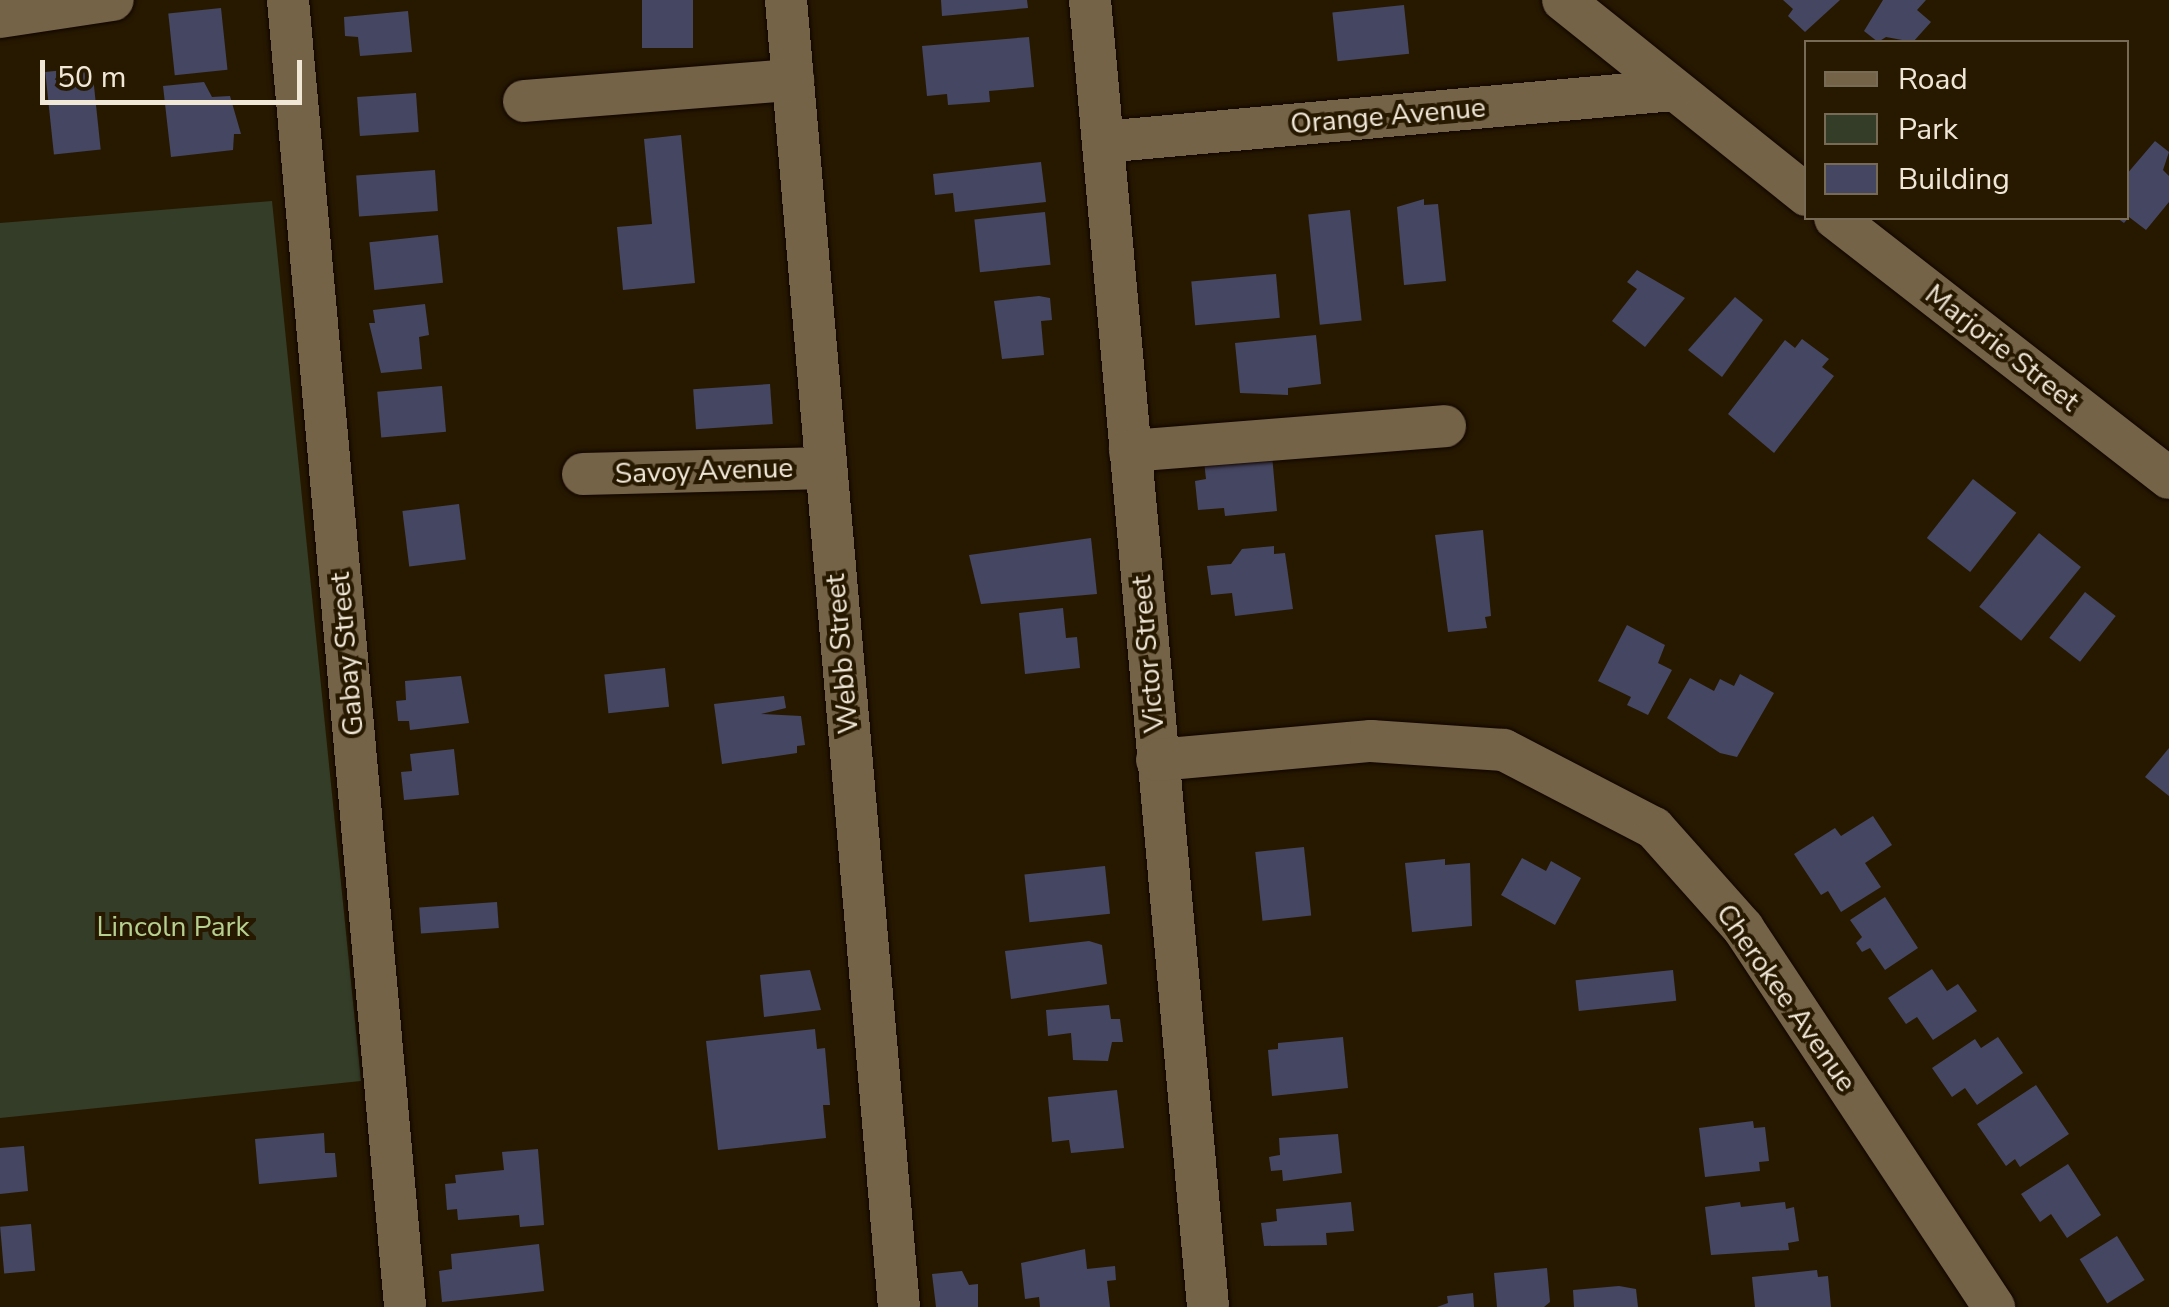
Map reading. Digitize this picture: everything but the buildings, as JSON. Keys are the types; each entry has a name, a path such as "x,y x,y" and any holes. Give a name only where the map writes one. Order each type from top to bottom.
{"street":[{"name":"Gabay Street","path":"288,0 405,1307"},
{"name":"Webb Street","path":"786,0 899,1307"},
{"name":"Victor Street","path":"1090,0 1208,1307"},
{"path":"1563,0 1804,193"},
{"path":"0,17 113,2"},
{"path":"524,100 793,80"},
{"name":"Orange Avenue","path":"1104,142 1672,90"},
{"name":"Marjorie Street","path":"1839,220 2169,478"},
{"path":"1130,451 1445,426"},
{"name":"Savoy Avenue","path":"583,474 826,468"},
{"name":"Cherokee Avenue","path":"1157,760 1371,741 1504,750 1654,828 1743,928 1994,1307"}],"green space":[{"name":"Lincoln Park","path":"272,201 361,1081 0,1118 0,223"}]}
